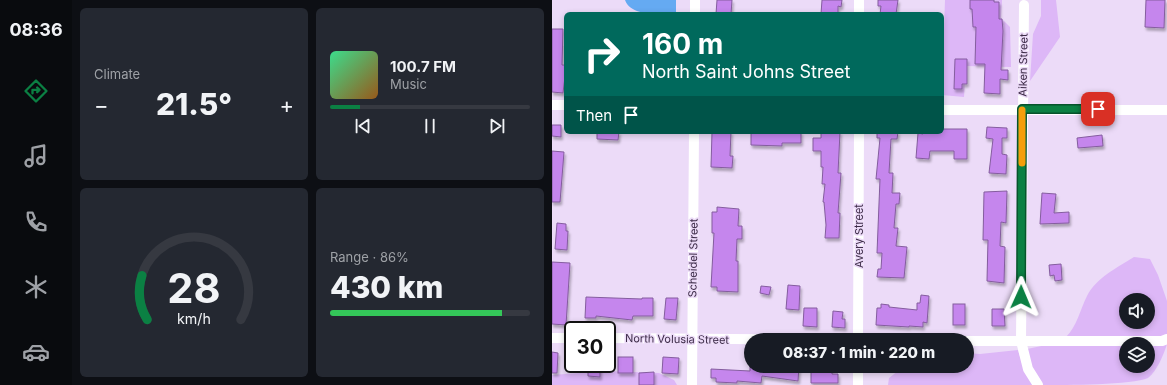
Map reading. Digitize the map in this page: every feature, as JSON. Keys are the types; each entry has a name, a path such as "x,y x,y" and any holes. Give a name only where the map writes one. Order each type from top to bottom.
{"street":[{"path":"695,0 695,12"},
{"path":"859,12 860,0"},
{"name":"Aiken Street","path":"1024,5 1020,341 1028,369 1038,385"},
{"path":"552,105 564,105"},
{"path":"944,110 1167,110"},
{"name":"Scheidel Street","path":"692,385 694,134"},
{"name":"Avery Street","path":"858,333 859,134"},
{"path":"552,338 564,338"},
{"name":"North Volusia Street","path":"616,338 744,339"},
{"path":"974,341 1162,341 1167,339"},
{"path":"858,373 858,385"}],"shaded area":[{"path":"945,0 1002,0 1001,18 1010,27 1011,67 966,66 964,97 944,95"},
{"path":"1041,0 1056,0 1060,37 1030,81 1033,34 1041,16"},
{"path":"1134,257 1150,259 1158,275 1167,301 1167,334 1161,337 1066,337 1076,323 1091,289 1096,283 1114,269"},
{"path":"1167,344 1155,370 1155,345"},
{"path":"1046,345 1119,345 1119,373 1152,373 1148,378 1128,382 1043,385 1032,367 1027,349"},
{"path":"1018,350 1024,370 1033,385 888,385 889,378 895,373 974,373 974,354"},
{"path":"616,371 659,373 674,380 677,385 552,385 552,375 616,373"}],"water":[{"path":"625,0 676,0 676,12 640,12 628,5"}],"building":[{"path":"717,0 732,0 731,12 716,12"},
{"path":"822,0 842,0 841,7 838,6 838,12 821,12"},
{"path":"878,0 898,0 896,12 880,12 881,6 878,6"},
{"path":"970,0 994,0 994,2 999,2 999,19 1002,19 1003,31 1001,70 1008,70 1008,80 1000,79 1000,94 984,93 985,64 975,64 976,27 973,27"},
{"path":"1146,0 1165,0 1164,28 1145,27"},
{"path":"552,29 563,29 563,93 552,92"},
{"path":"955,59 967,59 967,84 962,84 962,89 954,89"},
{"path":"552,125 561,125 561,137 552,136"},
{"path":"987,127 1007,128 1007,138 1002,138 1002,154 1007,155 1006,174 989,173 993,139 986,138"},
{"path":"944,129 967,129 967,159 954,159 954,151 930,151 929,159 916,158 918,134 944,134"},
{"path":"597,134 619,134 618,140 597,139"},
{"path":"712,134 731,134 730,156 733,156 732,168 711,167"},
{"path":"751,134 801,134 801,143 782,143 782,146 751,145"},
{"path":"821,134 840,134 838,173 841,173 838,213 840,213 839,238 825,238 826,225 823,202 825,184 822,184 823,167 821,167 821,151 813,151 813,138 821,138"},
{"path":"877,134 898,134 897,139 891,139 889,173 893,173 892,193 900,193 899,204 896,204 894,228 898,228 896,246 907,247 904,278 877,277 878,269 881,269 882,253 877,253 880,179 876,179 880,138 877,138"},
{"path":"1102,135 1103,146 1078,148 1077,138"},
{"path":"552,151 564,152 560,202 552,202"},
{"path":"1007,191 1006,223 1001,222 1000,246 1005,247 1004,283 987,281 988,240 983,240 984,192"},
{"path":"1042,193 1056,194 1054,213 1069,212 1069,223 1040,224"},
{"path":"717,207 739,209 738,226 742,226 742,239 737,239 736,261 738,261 738,292 717,291 717,287 711,287 714,233 712,233 712,212 717,212"},
{"path":"557,223 566,224 566,231 568,231 567,250 555,249"},
{"path":"552,262 570,263 566,321 564,321 564,325 552,324"},
{"path":"1061,264 1062,280 1055,281 1054,275 1050,276 1049,265"},
{"path":"788,285 800,286 799,310 786,309"},
{"path":"761,286 771,287 769,295 760,293"},
{"path":"921,295 929,296 927,323 923,322 923,327 876,325 877,308 881,308 881,304 889,305 889,307 917,310 917,303 920,303"},
{"path":"586,297 653,298 653,316 633,316 632,320 596,316 596,318 585,318"},
{"path":"666,298 678,298 676,320 664,319"},
{"path":"953,304 965,304 965,325 953,325"},
{"path":"804,308 817,308 817,327 803,326"},
{"path":"992,309 1004,309 1005,326 992,326"},
{"path":"833,311 843,312 842,319 845,319 845,328 832,327"},
{"path":"552,352 558,353 557,373 552,373"},
{"path":"618,357 633,357 633,373 618,373"},
{"path":"663,357 679,358 678,374 662,373"},
{"path":"711,369 744,371 744,373 799,373 798,381 762,376 761,383 737,381 737,383 716,382 716,378 711,378"},
{"path":"654,372 654,385 639,385 639,373"},
{"path":"588,373 600,373 600,377 588,376"},
{"path":"811,373 838,374 838,383 811,383"}],"slow traffic":[{"path":"1022,110 1022,163"}],"route":[{"path":"1021,297 1022,109 1098,109"}]}
